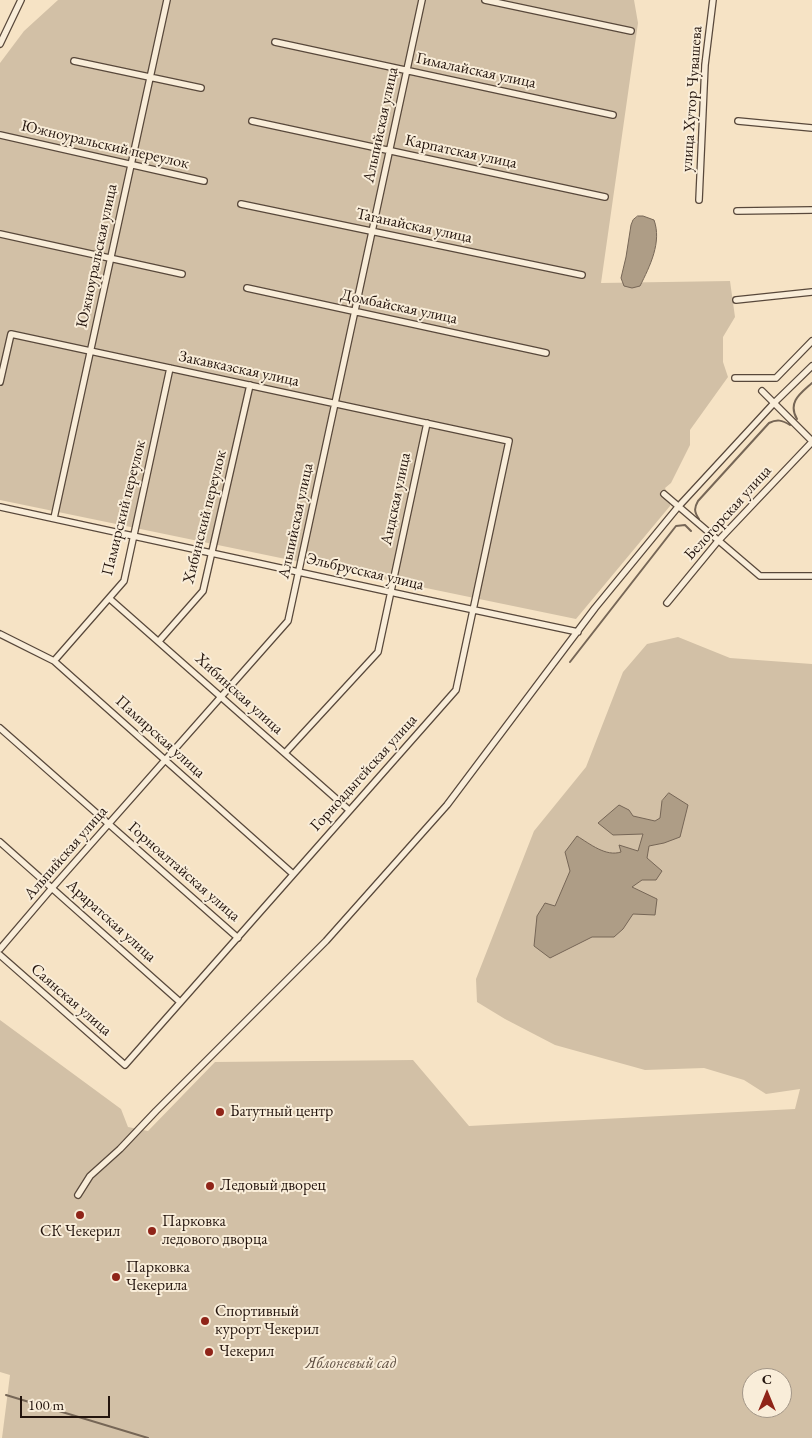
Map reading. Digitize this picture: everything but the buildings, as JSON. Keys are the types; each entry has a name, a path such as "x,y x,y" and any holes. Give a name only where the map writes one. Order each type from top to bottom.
{"street":[{"path":"0,44 21,0"},
{"name":"Южноуральская улица","path":"54,518 167,0"},
{"name":"Альпийская улица","path":"0,950 52,888 288,622 422,0"},
{"path":"485,0 631,31"},
{"name":"улица Хутор Чувашева","path":"699,200 705,64 713,0"},
{"name":"Гималайская улица","path":"275,42 613,115"},
{"path":"74,61 201,88"},
{"path":"738,120 812,128"},
{"name":"Карпатская улица","path":"252,121 605,197"},
{"name":"Южноуральский переулок","path":"0,135 204,181"},
{"name":"Таганайская улица","path":"241,204 582,275"},
{"path":"737,211 812,210"},
{"path":"0,234 182,274"},
{"name":"Домбайская улица","path":"247,288 546,353"},
{"path":"736,300 812,292"},
{"name":"Закавказская улица","path":"0,382 11,334 509,441"},
{"path":"735,378 776,378 812,341"},
{"path":"78,1195 90,1176 120,1149 326,941 447,805 595,608 678,507 774,403 812,366"},
{"name":"Памирский переулок","path":"54,661 124,581 170,368"},
{"name":"Хибинский переулок","path":"159,641 203,591 250,385"},
{"path":"762,391 812,441"},
{"name":"Андская улица","path":"285,754 378,652 427,423"},
{"name":"Горноадыгейская улица","path":"125,1065 456,690 509,441"},
{"name":"Белогорская улица","path":"666,603 718,542 812,441"},
{"path":"664,494 760,576 812,576"},
{"name":"Эльбрусская улица","path":"0,507 578,632"},
{"name":"Хибинская улица","path":"110,599 350,810"},
{"name":"Памирская улица","path":"0,634 54,661 293,874"},
{"name":"Горноалтайская улица","path":"0,728 238,938"},
{"name":"Араратская улица","path":"0,842 180,1002"},
{"name":"Саянская улица","path":"0,955 125,1065"}],"green space":[{"path":"58,0 634,0 638,23 601,283 730,281 735,317 723,337 723,362 728,377 690,430 690,445 671,483 665,488 670,498 670,506 576,619 0,500 0,63 24,31"},
{"name":"Спортивный курорт Чекерил","path":"678,637 730,658 812,664 812,1438 2,1438 10,1375 0,1372 0,1020 121,1109 128,1127 148,1131 215,1062 413,1060 469,1126 795,1109 800,1089 766,1094 744,1080 704,1068 645,1070 555,1045 477,1002 476,979 534,831 586,767 623,672 647,644"}],"shaded area":[{"path":"638,216 654,220 657,237 654,254 644,278 640,286 632,288 624,286 621,278 631,225"},
{"path":"669,793 688,805 680,837 649,846 647,858 662,871 656,880 642,880 632,887 657,899 655,915 633,914 623,929 614,937 592,937 550,958 534,946 537,916 545,903 555,906 570,871 565,852 577,836 598,849 610,853 621,852 619,845 638,851 643,834 613,835 598,823 619,805 629,810 633,816 655,821 660,818 662,801"}],"waterway":[{"path":"797,419 794,413 794,403 800,394 812,383"},
{"path":"699,519 695,510 698,501 769,423 780,421 790,425"},
{"path":"570,662 676,526 685,525 691,531"},
{"path":"6,1395 148,1438"}],"place":[{"name":"Батутный центр","path":"220,1112"},
{"name":"Ледовый дворец","path":"210,1186"},
{"name":"СК Чекерил","path":"80,1215"},
{"name":"Парковка ледового дворца","path":"152,1231"},
{"name":"Парковка Чекерила","path":"116,1277"},
{"name":"Спортивный курорт Чекерил","path":"205,1321"},
{"name":"Чекерил","path":"209,1352"}],"park label":[{"name":"Яблоневый сад","path":"351,1364"}]}
